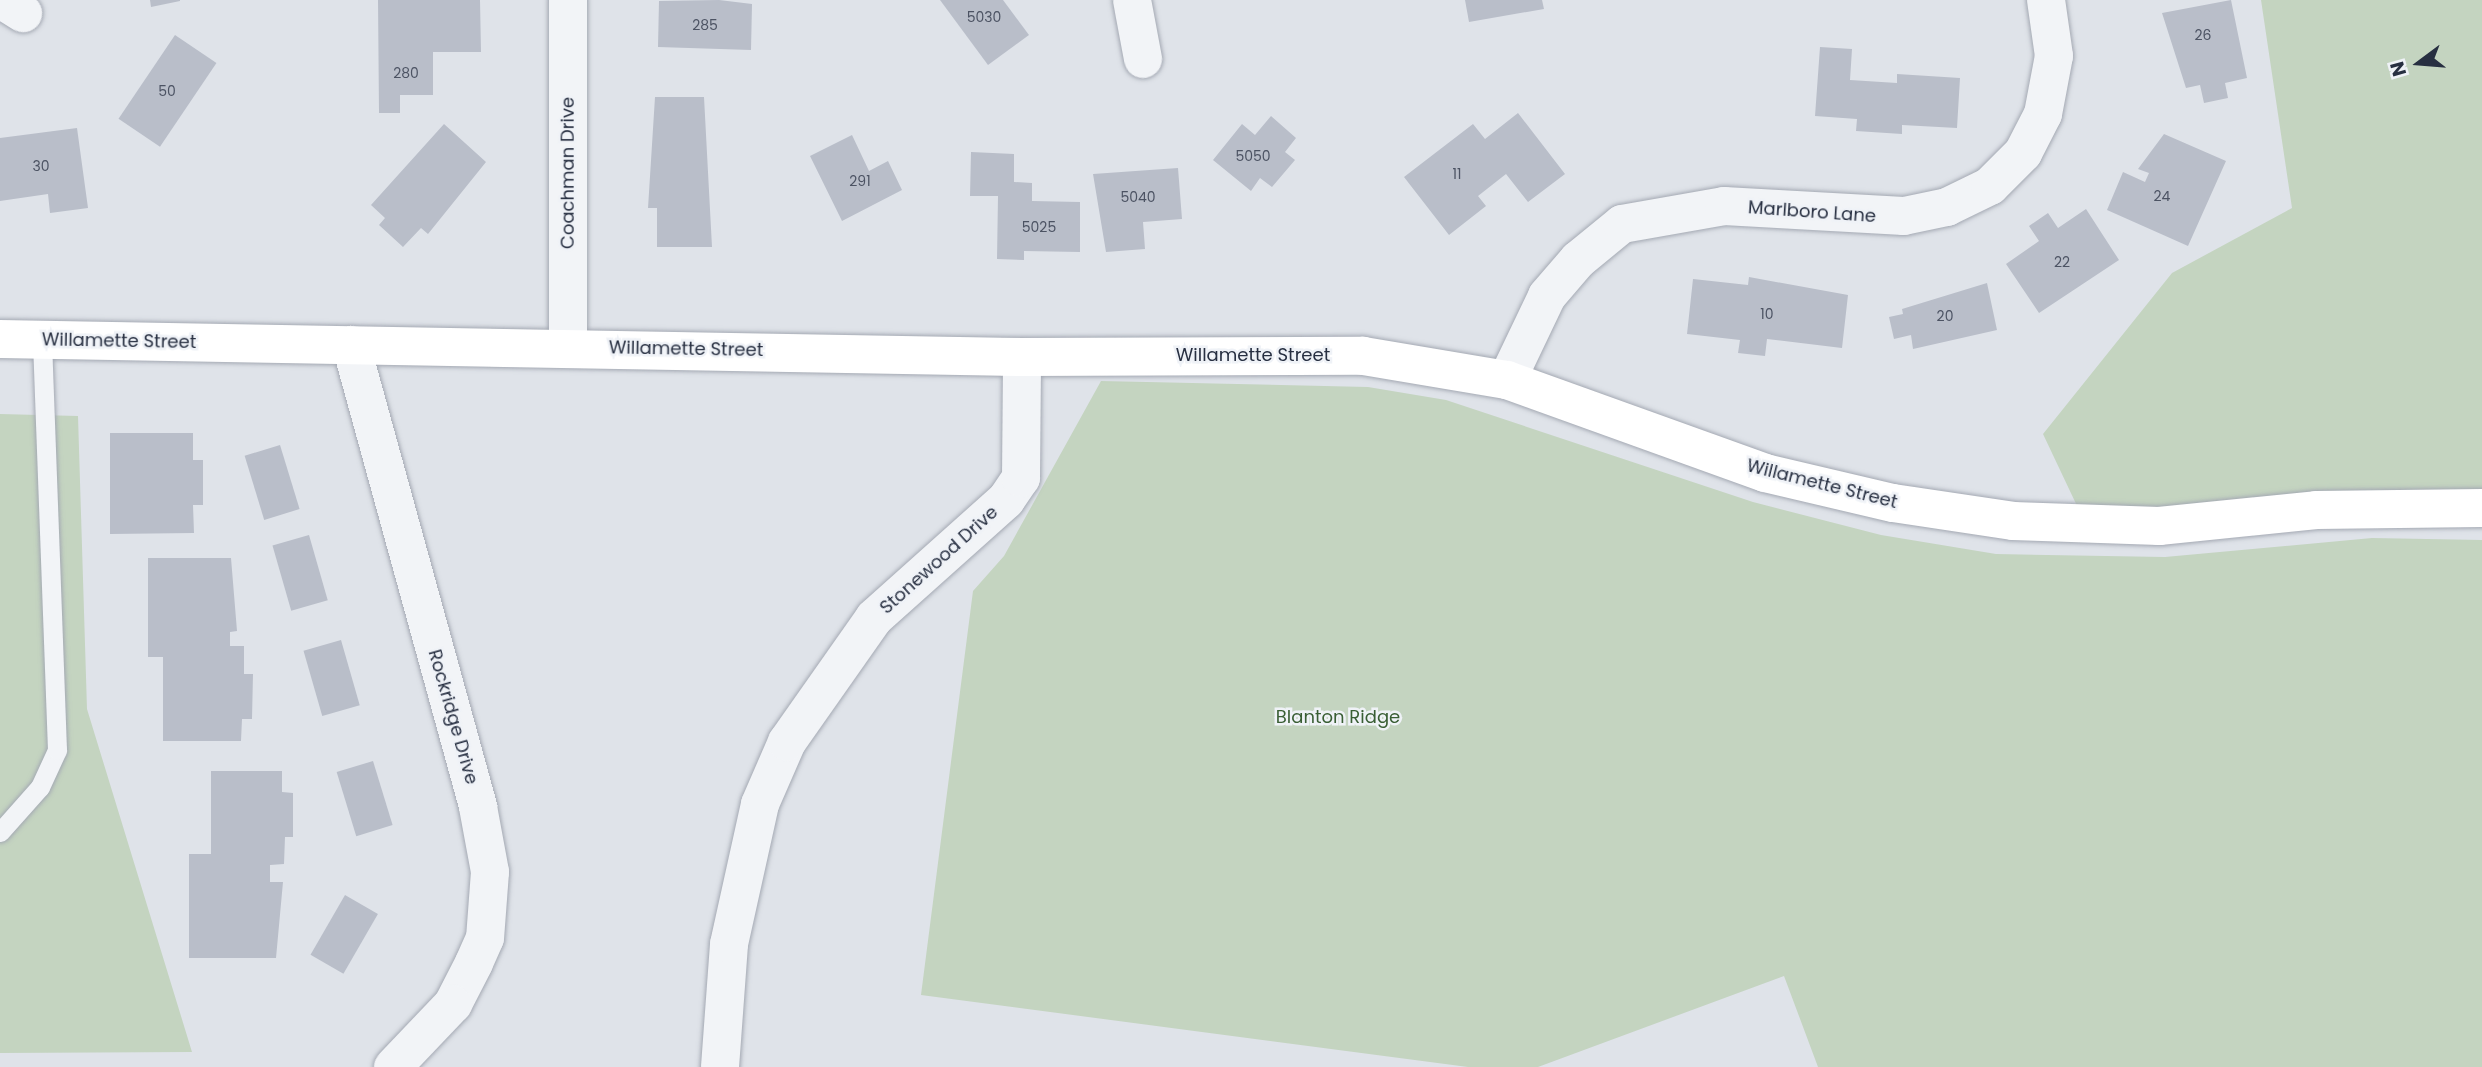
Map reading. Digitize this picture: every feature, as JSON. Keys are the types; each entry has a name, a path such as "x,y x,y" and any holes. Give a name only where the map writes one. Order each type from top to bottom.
{"main road":[{"name":"Willamette Street","path":"0,339 568,346 1022,357 1363,356 1507,380 1765,474 1893,503 2013,521 2159,526 2328,509 2482,509"}],"street":[{"name":"Coachman Drive","path":"568,0 568,346"},
{"path":"1132,0 1143,59"},
{"name":"Marlboro Lane","path":"1507,380 1547,296 1577,260 1622,224 1724,206 1904,216 1947,207 1990,186 2023,153 2043,114 2054,56 2046,0"},
{"name":"Rockridge Drive","path":"351,345 478,807 490,872 485,938 474,963 453,1004 393,1067"},
{"name":"Stonewood Drive","path":"720,1067 729,944 760,804 787,743 874,618 1006,500 1021,478 1022,357"}],"lane":[{"path":"0,832 40,787 57,750 42,340"}],"green space":[{"path":"2261,0 2482,0 2482,522 2087,527 2043,434 2172,273 2292,208"},
{"name":"Blanton Ridge","path":"1101,381 1368,387 1446,400 1753,502 1881,535 1996,554 2165,557 2372,538 2482,540 2482,1067 1818,1067 1784,976 1538,1067 1468,1067 921,995 973,591 1004,556"},
{"path":"0,414 78,416 87,709 192,1052 0,1053"}],"building":[{"path":"150,0 180,0 180,1 151,7"},
{"path":"378,0 480,0 481,52 433,52 433,95 400,95 400,113 379,113"},
{"path":"719,0 752,4 751,50 658,47 659,1"},
{"path":"940,0 1003,0 1029,35 988,65"},
{"path":"1465,0 1542,0 1544,9 1469,22"},
{"path":"2231,0 2247,78 2225,83 2228,98 2204,103 2200,85 2186,88 2162,13"},
{"path":"175,35 216,63 160,147 119,119"},
{"path":"1820,47 1852,49 1850,80 1897,83 1897,74 1960,78 1957,128 1902,125 1902,134 1856,131 1857,119 1815,116"},
{"path":"655,97 704,97 712,247 657,247 657,208 648,208"},
{"path":"1518,113 1565,174 1528,202 1506,174 1478,196 1486,206 1449,235 1404,177 1473,124 1485,139"},
{"path":"1271,116 1296,138 1285,152 1295,160 1272,187 1260,178 1251,191 1213,160 1242,124 1255,135"},
{"path":"444,124 486,162 428,234 421,228 403,247 379,225 385,218 371,205"},
{"path":"77,128 88,208 50,213 48,194 0,201 0,138"},
{"path":"2164,134 2226,161 2188,246 2107,210 2123,172 2145,182 2149,173 2138,169"},
{"path":"852,135 869,171 888,161 902,190 842,221 810,156"},
{"path":"971,152 1014,154 1014,182 1032,183 1032,201 1080,202 1080,252 1024,251 1024,260 997,259 998,196 970,196"},
{"path":"1178,168 1182,219 1143,222 1145,249 1106,252 1093,174"},
{"path":"2086,209 2119,260 2039,313 2006,264 2039,241 2029,226 2048,213 2058,228"},
{"path":"1749,277 1848,295 1842,348 1767,339 1765,356 1738,353 1740,340 1687,334 1693,279 1748,285"},
{"path":"1987,283 1997,330 1913,349 1911,335 1894,339 1889,317 1903,314 1902,309"},
{"path":"110,433 193,433 193,460 203,460 203,505 193,505 194,533 110,534"},
{"path":"280,445 300,509 264,520 245,456"},
{"path":"309,535 328,600 291,611 272,545"},
{"path":"148,558 231,558 237,631 230,632 230,646 244,646 244,674 253,674 252,719 242,719 241,741 163,741 163,657 148,657"},
{"path":"341,640 360,705 322,716 304,651"},
{"path":"373,761 393,825 356,836 337,772"},
{"path":"211,771 282,771 282,792 293,793 293,837 285,837 284,864 270,865 270,882 283,882 276,958 189,958 189,854 211,854"},
{"path":"345,895 378,914 343,974 310,955"}]}
